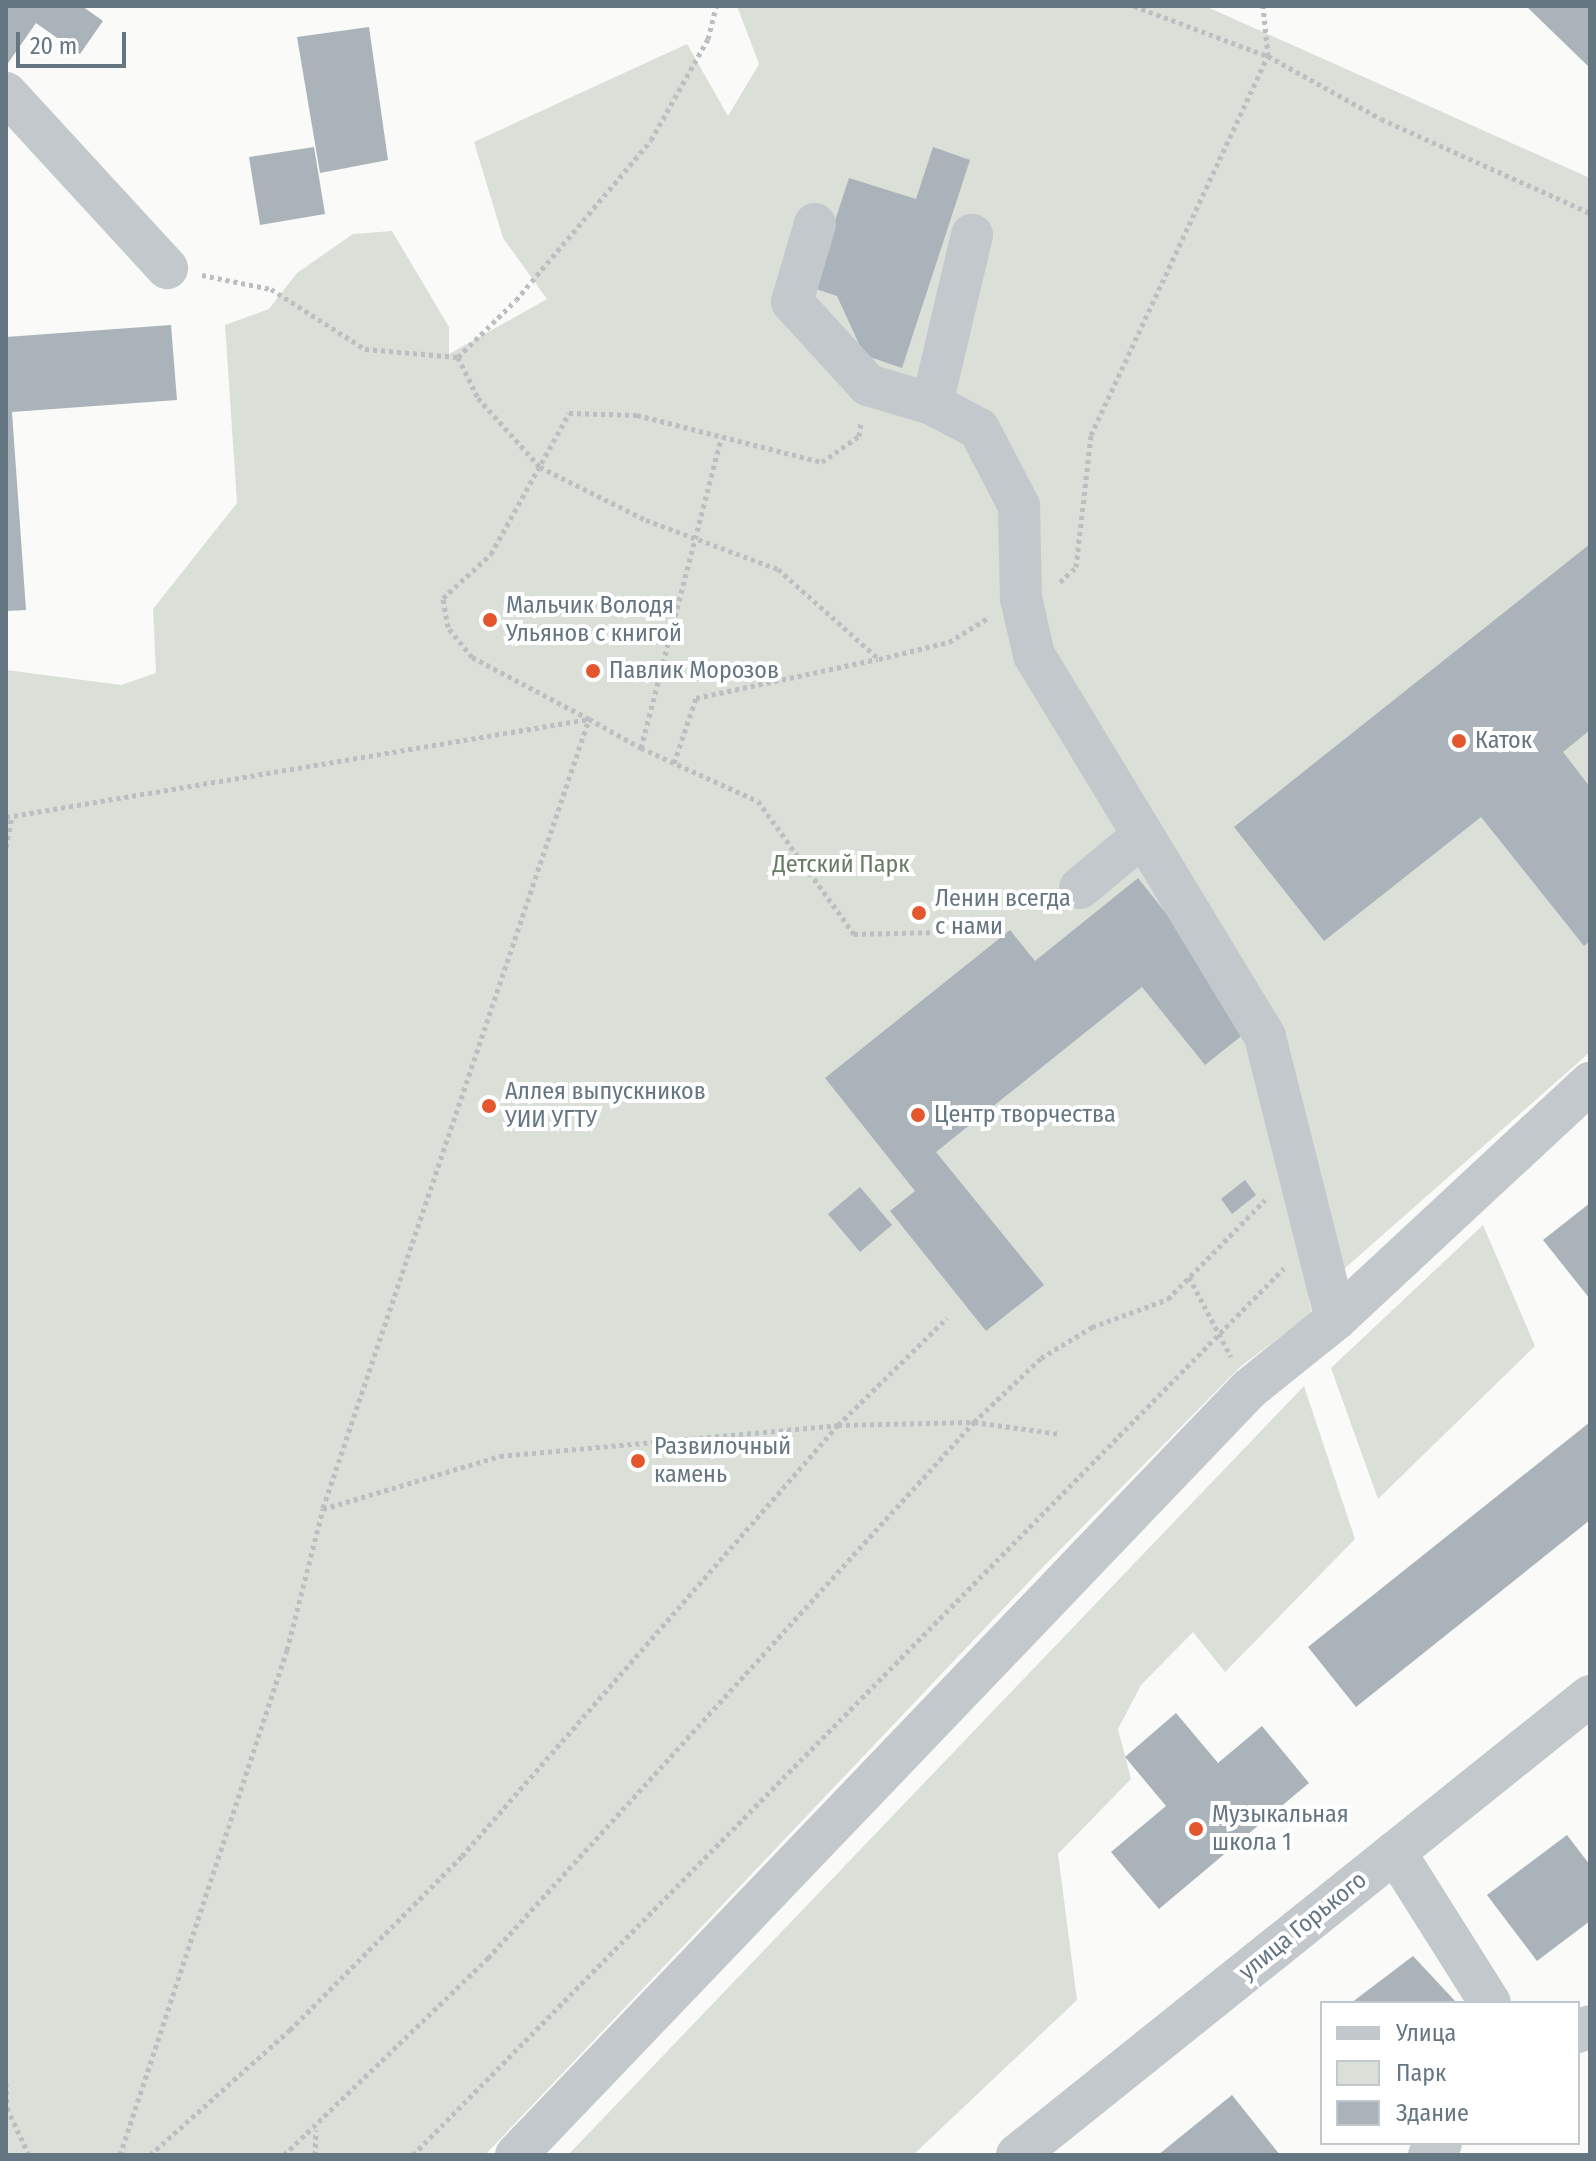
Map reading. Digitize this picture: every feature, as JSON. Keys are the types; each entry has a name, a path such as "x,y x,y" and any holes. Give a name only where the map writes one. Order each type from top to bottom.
{"street":[{"path":"6,93 167,268"},
{"path":"815,224 792,302 868,385 932,404 979,429 1019,506 1021,598 1034,655 1141,837 1265,1037 1336,1319"},
{"path":"932,404 972,235"},
{"path":"1080,888 1141,837"},
{"path":"516,2155 1249,1389 1336,1319 1590,1083"},
{"name":"улица Горького","path":"1017,2155 1590,1696"},
{"path":"1395,1852 1489,2001"}],"path":[{"path":"167,268 271,289 365,349 458,357 516,300 651,140 708,39 716,6"},
{"path":"1134,6 1268,56 1381,119 1590,213"},
{"path":"674,763 696,698 949,642 1021,598 1050,591 1076,567 1091,435 1268,56 1263,6"},
{"path":"458,357 478,398 540,467 694,538 778,569 879,659"},
{"path":"868,385 859,436 822,462 637,415 569,413 491,554 443,598 448,627 472,657 641,748 758,801 854,934 978,931"},
{"path":"641,748 721,438"},
{"path":"6,847 9,817 589,719"},
{"path":"120,2155 287,1650 323,1509 589,719"},
{"path":"284,2155 316,2129 488,1958 974,1422 1041,1358 1092,1327 1168,1299 1265,1200"},
{"path":"413,2155 1315,1236"},
{"path":"1189,1277 1249,1389"},
{"path":"150,2155 290,2030 462,1856 838,1425 947,1318"},
{"path":"323,1509 500,1456 838,1425 974,1422 1060,1434"},
{"path":"6,2083 7,2108 29,2155"},
{"path":"315,2155 316,2129"}],"green space":[{"name":"Детский Парк","path":"737,6 1205,6 1590,178 1590,1052 1309,1300 1312,1313 1240,1367 1042,1568 485,2155 6,2155 6,670 121,685 156,673 153,609 237,503 225,325 269,309 297,273 353,234 392,231 449,327 449,354 547,299 503,238 474,142 687,44 728,116 759,64"},
{"path":"1483,1225 1535,1346 1378,1499 1331,1368"},
{"path":"1304,1386 1355,1539 1225,1672 1193,1632 1141,1685 1118,1729 1131,1779 1058,1854 1077,2000 913,2155 568,2155"}],"building":[{"path":"6,6 82,6 103,21 80,54 36,23 6,66"},
{"path":"1526,6 1590,6 1590,68"},
{"path":"369,27 388,160 320,173 297,37"},
{"path":"314,147 325,214 260,225 249,157"},
{"path":"933,147 970,160 902,368 864,355 837,296 813,288 849,178 916,199"},
{"path":"171,325 177,400 12,412 26,610 6,611 6,337"},
{"name":"Каток","path":"1590,544 1590,730 1563,752 1590,787 1590,941 1584,946 1481,817 1324,941 1234,827"},
{"name":"Центр творчества","path":"1138,878 1255,1025 1205,1065 1142,987 936,1152 1044,1285 986,1331 890,1211 915,1191 825,1078 1010,930 1035,961"},
{"path":"1245,1180 1256,1195 1232,1214 1221,1199"},
{"path":"860,1187 892,1225 860,1252 828,1214"},
{"path":"1590,1203 1590,1299 1543,1240"},
{"path":"1590,1422 1590,1520 1356,1707 1308,1647"},
{"name":"Музыкальная школа 1","path":"1176,1713 1218,1763 1262,1726 1309,1783 1159,1909 1111,1852 1166,1806 1125,1757"},
{"path":"1567,1835 1590,1865 1590,1921 1537,1961 1487,1895"},
{"path":"1413,1956 1455,2001 1354,2001"},
{"path":"1232,2095 1280,2155 1158,2155"}],"place":[{"name":"Мальчик Володя Ульянов с книгой","path":"490,620"},
{"name":"Павлик Морозов","path":"593,671"},
{"name":"Каток","path":"1459,741"},
{"name":"Ленин всегда с нами","path":"919,913"},
{"name":"Аллея выпускников УИИ УГТУ","path":"489,1106"},
{"name":"Центр творчества","path":"918,1115"},
{"name":"Развилочный камень","path":"638,1461"},
{"name":"Музыкальная школа 1","path":"1196,1829"}]}
